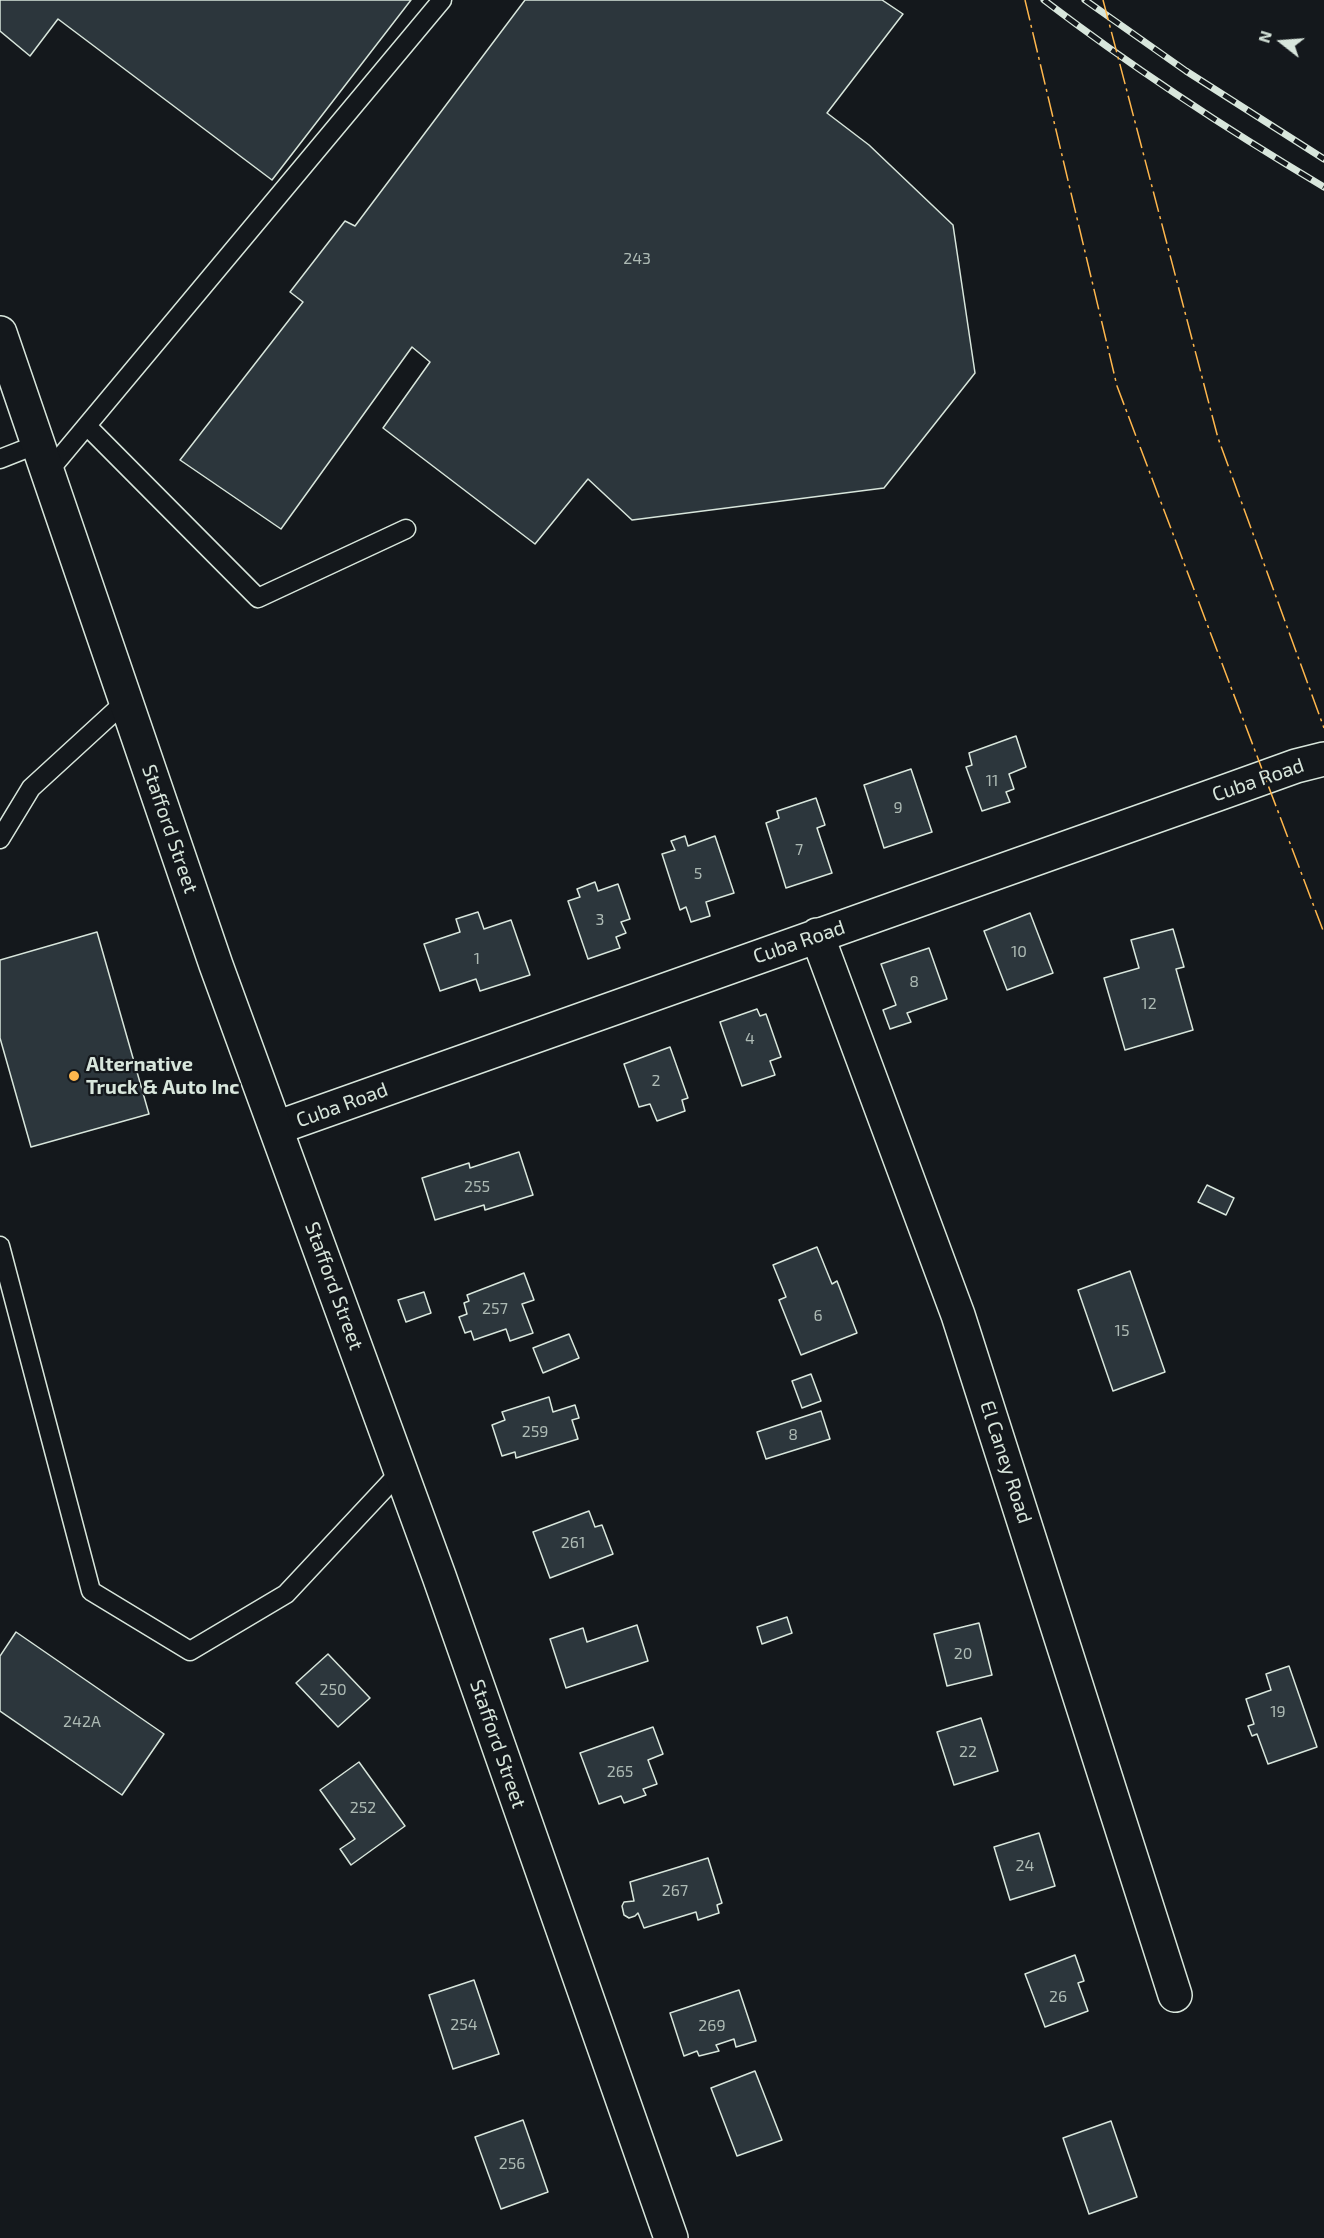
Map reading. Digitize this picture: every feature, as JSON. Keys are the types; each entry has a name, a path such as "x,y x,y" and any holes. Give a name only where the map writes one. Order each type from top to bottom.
{"street":[{"name":"Stafford Street","path":"0,333 216,964 401,1471 671,2238"},
{"name":"Cuba Road","path":"276,1128 1296,766 1324,759"},
{"name":"El Caney Road","path":"817,936 958,1315 1176,1995"}],"lane":[{"path":"0,459 43,458 87,426 442,0"},
{"path":"87,426 258,598 406,529"},
{"path":"0,839 31,788 126,701"},
{"path":"0,1246 91,1591 190,1651 286,1594 401,1471"}],"building":[{"path":"0,0 411,0 272,180 58,19 30,56 0,31"},
{"path":"525,0 882,0 903,14 827,113 869,145 953,225 975,373 884,488 632,520 588,479 535,544 383,428 430,362 412,347 281,529 180,460 303,302 290,292 345,221 355,226"},
{"path":"1016,736 1026,767 1009,774 1014,789 1006,792 1010,802 982,811 966,767 972,765 969,753"},
{"path":"911,769 932,832 884,848 864,785"},
{"path":"816,798 825,825 817,828 832,873 786,888 766,823 779,818 777,811"},
{"path":"685,836 688,846 715,836 734,893 706,902 710,916 691,922 686,907 680,910 662,854 675,850 671,841"},
{"path":"595,882 598,891 618,884 630,919 621,922 626,933 616,937 620,948 588,959 568,901 580,897 577,889"},
{"path":"478,912 484,929 511,920 530,975 480,991 476,979 440,991 424,944 460,932 456,919"},
{"path":"1030,913 1053,973 1007,990 984,931"},
{"path":"1173,929 1184,967 1176,969 1193,1030 1125,1050 1104,978 1139,968 1131,940"},
{"name":"Alternative Truck & Auto Inc","path":"97,932 149,1114 31,1147 0,1038 0,960"},
{"path":"929,948 947,999 907,1013 911,1022 890,1029 883,1010 896,1005 881,964"},
{"path":"757,1009 760,1016 766,1014 781,1057 770,1061 775,1075 742,1086 720,1022"},
{"path":"670,1047 688,1098 682,1100 685,1111 657,1121 650,1104 639,1107 624,1064"},
{"path":"519,1152 533,1195 485,1210 484,1205 435,1220 422,1178 469,1163 470,1168"},
{"path":"1207,1185 1234,1198 1226,1215 1198,1202"},
{"path":"817,1247 832,1284 837,1281 857,1333 801,1355 779,1300 786,1297 773,1265"},
{"path":"1130,1271 1165,1372 1113,1391 1078,1290"},
{"path":"524,1273 534,1300 522,1304 533,1333 510,1341 506,1329 474,1340 471,1331 465,1333 459,1317 467,1314 464,1303 469,1301 467,1295"},
{"path":"424,1292 431,1313 406,1322 398,1300"},
{"path":"569,1334 579,1358 543,1373 533,1348"},
{"path":"811,1374 821,1401 802,1408 792,1381"},
{"path":"549,1397 553,1412 575,1405 579,1418 572,1420 578,1439 516,1458 515,1452 502,1456 492,1425 505,1420 502,1412"},
{"path":"821,1411 830,1439 766,1459 757,1432"},
{"path":"589,1511 595,1527 602,1525 613,1554 550,1578 533,1532"},
{"path":"787,1617 792,1633 762,1644 757,1627"},
{"path":"979,1623 992,1675 947,1686 934,1634"},
{"path":"637,1625 648,1661 566,1688 550,1639 583,1628 587,1642"},
{"path":"16,1632 164,1734 122,1795 0,1711 0,1656"},
{"path":"328,1654 370,1698 338,1727 296,1683"},
{"path":"1289,1666 1317,1747 1268,1764 1257,1734 1252,1736 1248,1726 1254,1724 1246,1699 1271,1690 1266,1674"},
{"path":"981,1718 998,1771 954,1785 937,1732"},
{"path":"653,1727 663,1754 648,1760 657,1784 643,1789 646,1795 624,1803 621,1796 599,1804 580,1753"},
{"path":"359,1762 405,1826 351,1865 340,1849 355,1839 320,1790"},
{"path":"1039,1833 1055,1886 1010,1900 994,1847"},
{"path":"708,1858 722,1903 717,1905 719,1913 698,1920 696,1912 644,1928 638,1913 629,1918 624,1915 622,1906 624,1902 634,1901 630,1882"},
{"path":"1075,1955 1084,1981 1078,1983 1088,2011 1045,2027 1025,1974"},
{"path":"474,1980 499,2054 453,2069 429,1995"},
{"path":"739,1990 756,2041 736,2047 734,2039 716,2045 719,2051 699,2056 697,2051 684,2056 670,2013"},
{"path":"755,2071 782,2140 737,2156 711,2088"},
{"path":"523,2120 548,2192 501,2209 475,2137"},
{"path":"1111,2121 1137,2197 1089,2214 1063,2138"}],"railway":[{"path":"1044,0 1181,98 1324,187"},
{"path":"1085,0 1186,71 1324,159"}],"power":[{"path":"1025,0 1117,386 1324,933"},
{"path":"1103,0 1218,438 1324,728"}],"place":[{"name":"Alternative Truck & Auto Inc","path":"74,1076"}]}
